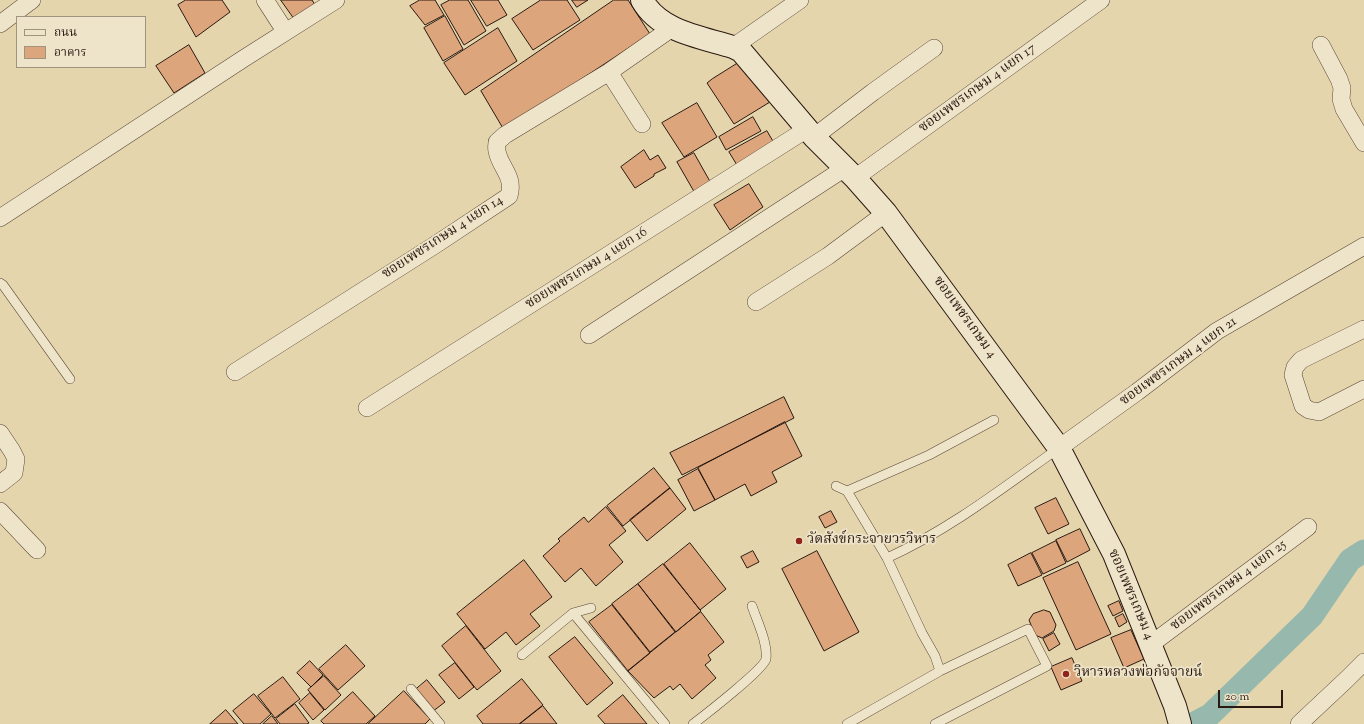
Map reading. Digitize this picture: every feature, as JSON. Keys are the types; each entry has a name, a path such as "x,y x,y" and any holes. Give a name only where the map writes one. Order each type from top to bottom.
{"street":[{"path":"0,24 32,0"},
{"path":"265,0 285,31"},
{"path":"0,218 243,58 336,0"},
{"name":"ซอยเพชรเกษม 4","path":"642,0 656,17 672,28 733,47 741,51 810,133 850,173 886,213 1059,448 1114,554 1178,715"},
{"path":"733,47 800,0"},
{"name":"ซอยเพชรเกษม 4 แยก 17","path":"588,335 850,173 1101,0"},
{"name":"ซอยเพชรเกษม 4 แยก 14","path":"235,372 435,245 509,196 511,188 510,179 496,150 497,142 505,135 609,72 672,28"},
{"path":"1320,45 1342,88 1341,99 1344,109 1364,143"},
{"name":"ซอยเพชรเกษม 4 แยก 16","path":"367,408 810,133 873,92 934,48"},
{"path":"609,72 642,124"},
{"path":"756,302 828,256 886,213"},
{"name":"ซอยเพชรเกษม 4 แยก 21","path":"1059,448 1137,392 1217,331 1364,246"},
{"path":"1364,329 1301,360 1295,367 1294,374 1303,406 1309,410 1319,412 1364,389"},
{"path":"0,433 16,460 14,473 0,484"},
{"path":"0,511 37,550"},
{"name":"ซอยเพชรเกษม 4 แยก 25","path":"1150,645 1308,527"},
{"path":"1298,724 1364,662"}],"lane":[{"path":"0,283 3,285 70,378"},
{"path":"847,491 929,455 994,420"},
{"path":"887,558 908,548 970,512 1059,448"},
{"path":"836,486 847,491 887,558 922,633 935,656 940,671"},
{"path":"693,724 753,674 766,661 766,648 752,606"},
{"path":"522,656 573,613 591,608"},
{"path":"573,613 665,724"},
{"path":"847,724 940,671 1028,629 1047,666 935,724"},
{"path":"411,689 440,724"}],"building":[{"path":"186,0 222,0 230,12 196,37 178,5"},
{"path":"281,0 312,0 317,8 296,21"},
{"path":"420,0 435,0 444,15 425,25 410,6"},
{"path":"450,0 468,0 486,31 464,45 441,5"},
{"path":"471,0 498,0 507,15 487,26"},
{"path":"541,0 567,0 580,20 533,50 512,19"},
{"path":"572,0 588,0 577,7"},
{"path":"614,0 628,0 650,34 504,130 481,91"},
{"path":"445,16 463,49 443,61 424,28"},
{"path":"498,28 517,61 465,95 444,63"},
{"path":"189,45 205,73 174,93 156,66"},
{"path":"743,60 770,102 734,124 707,83"},
{"path":"697,103 717,137 684,157 662,123"},
{"path":"753,117 761,131 726,150 719,137"},
{"path":"767,131 777,148 740,170 729,152"},
{"path":"644,150 650,160 658,155 666,168 654,174 654,176 635,188 621,167"},
{"path":"694,153 712,185 696,195 677,162"},
{"path":"749,184 763,207 730,230 714,205"},
{"path":"784,397 794,418 682,475 670,453"},
{"path":"785,422 802,456 772,472 777,482 751,496 745,484 715,500 698,468"},
{"path":"654,468 670,488 623,526 607,506"},
{"path":"698,469 715,500 694,511 678,480"},
{"path":"670,488 686,509 647,541 630,520"},
{"path":"1056,498 1069,524 1048,534 1035,508"},
{"path":"606,507 626,531 609,545 623,562 596,586 581,568 565,582 543,556 560,541 558,539 584,517 588,522"},
{"path":"831,511 837,522 825,528 819,517"},
{"path":"1080,529 1090,550 1067,562 1056,540"},
{"path":"1056,541 1066,563 1043,574 1032,553"},
{"path":"690,543 726,589 700,610 664,564"},
{"path":"753,551 759,562 747,568 741,557"},
{"path":"817,551 859,632 824,651 782,569"},
{"path":"1031,553 1042,575 1018,586 1008,565"},
{"path":"524,560 552,597 530,614 540,626 516,645 506,632 485,649 457,614"},
{"path":"1078,562 1111,634 1076,650 1043,578"},
{"path":"663,564 701,611 676,632 638,584"},
{"path":"638,584 675,632 650,652 612,604"},
{"path":"1119,601 1123,611 1113,616 1108,606"},
{"path":"612,605 650,653 628,671 589,622"},
{"path":"1044,610 1050,612 1056,625 1054,631 1042,638 1035,635 1029,620 1033,614"},
{"path":"701,612 724,642 708,655 711,660 705,665 716,678 692,699 680,684 673,690 670,686 654,698 628,671"},
{"path":"1123,614 1127,622 1119,627 1115,618"},
{"path":"466,626 501,671 477,690 442,646"},
{"path":"1131,630 1144,659 1124,668 1111,638"},
{"path":"1054,633 1060,644 1049,651 1043,639"},
{"path":"575,637 613,683 587,705 549,657"},
{"path":"346,645 365,666 338,690 319,669"},
{"name":"วิหารหลวงพ่อกัจจายน์","path":"1072,658 1082,681 1061,690 1051,667"},
{"path":"310,661 323,675 311,687 297,673"},
{"path":"455,663 474,687 459,699 439,675"},
{"path":"324,676 341,695 325,710 308,690"},
{"path":"283,677 300,699 275,718 258,696"},
{"path":"522,679 543,705 519,724 483,724 477,716"},
{"path":"427,680 445,702 432,712 414,691"},
{"path":"404,691 430,719 425,724 368,724"},
{"path":"353,692 375,716 366,724 324,724 321,721"},
{"path":"310,693 324,710 313,720 299,703"},
{"path":"254,694 271,714 260,724 244,724 233,711"},
{"path":"623,695 647,724 605,724 598,716"},
{"path":"295,704 309,723 280,724 276,719"},
{"path":"543,706 557,724 520,724"},
{"path":"226,710 238,724 210,724"},
{"path":"272,716 278,724 263,724"}],"waterway":[{"path":"1193,724 1210,715 1312,616 1350,560 1364,551"}],"place":[{"name":"วัดสังข์กระจายวรวิหาร","path":"799,541"},
{"name":"วิหารหลวงพ่อกัจจายน์","path":"1066,674"}]}
